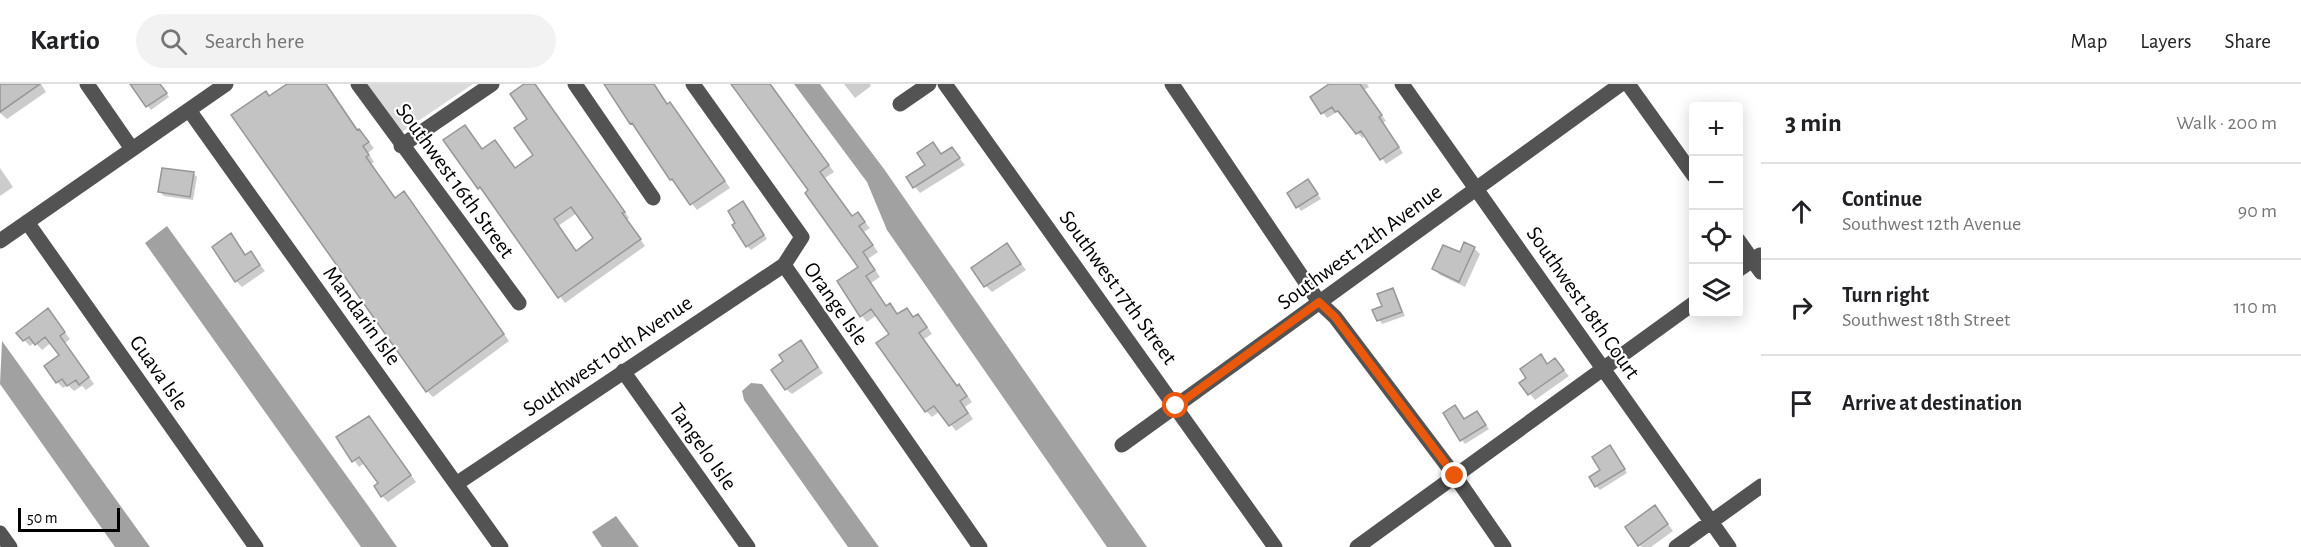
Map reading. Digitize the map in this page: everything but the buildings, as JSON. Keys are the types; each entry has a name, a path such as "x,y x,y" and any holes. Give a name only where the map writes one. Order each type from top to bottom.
{"street":[{"path":"87,84 132,149"},
{"path":"0,241 226,84"},
{"name":"Southwest 16th Street","path":"358,84 401,146 519,303"},
{"path":"401,146 492,84"},
{"path":"574,84 652,198"},
{"name":"Orange Isle","path":"693,84 802,237 784,265 980,547"},
{"path":"900,104 929,84"},
{"name":"Southwest 17th Street","path":"945,84 1275,547"},
{"path":"1172,84 1319,302 1335,317 1455,476 1504,547"},
{"name":"Southwest 18th Court","path":"1402,84 1729,547"},
{"name":"Southwest 12th Avenue","path":"1122,445 1622,84"},
{"path":"1628,84 1689,169"},
{"name":"Mandarin Isle","path":"189,110 501,547"},
{"name":"Guava Isle","path":"27,222 256,547"},
{"path":"1743,246 1758,262 1743,268"},
{"name":"Southwest 10th Avenue","path":"456,484 784,265"},
{"path":"1357,547 1689,307"},
{"name":"Tangelo Isle","path":"623,371 748,547"},
{"path":"1676,547 1761,486"},
{"path":"0,533 10,547"}],"shaded area":[{"path":"365,84 473,84 402,132"},
{"path":"794,84 820,84 884,169 1147,547 1107,547 887,230 867,182"},
{"path":"167,226 397,547 361,547 145,243"},
{"path":"2,341 150,547 115,547 0,384"},
{"path":"751,383 762,384 879,547 848,547 744,400 742,391"},
{"path":"616,516 639,547 602,547 592,532"}],"route":[{"path":"1176,406 1319,302 1335,317 1455,476"}]}
